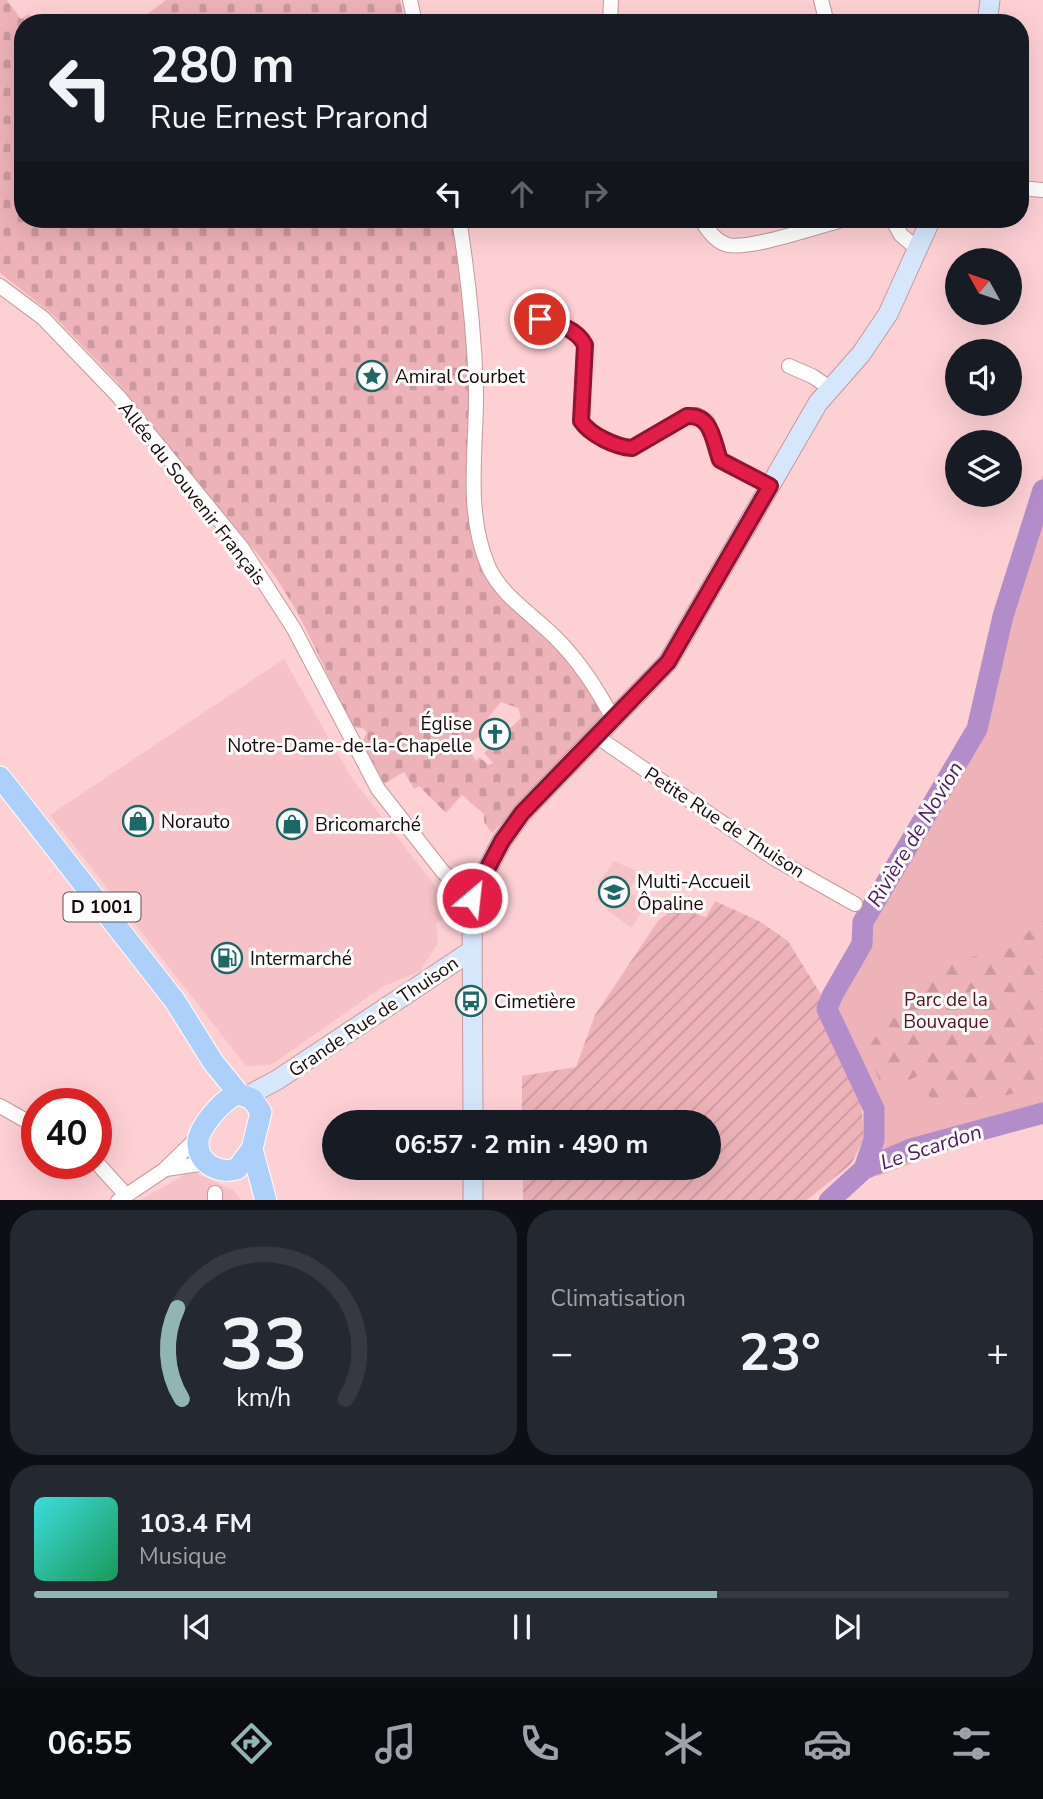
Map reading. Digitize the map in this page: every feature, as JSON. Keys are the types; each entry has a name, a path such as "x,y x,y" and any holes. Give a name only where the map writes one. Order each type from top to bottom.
{"main road":[{"name":"D 1001","path":"0,777 175,1001 213,1062 242,1101"},
{"path":"242,1101 252,1149 267,1198 233,1170 216,1169 206,1163 200,1154 198,1137 242,1101"},
{"path":"233,1170 248,1158 252,1149"}],"street":[{"path":"460,228 471,314 476,387 473,511 480,540 490,569 508,595 554,637 592,679 613,719"},
{"path":"706,228 727,245 759,242 813,228"},
{"path":"897,228 919,250"},
{"name":"Grande Rue de Thuison","path":"242,1101 471,951 472,898 502,841 522,813 668,662 818,403 861,354 888,314 928,228"},
{"name":"Allée du Souvenir Français","path":"0,286 43,318 118,396 242,548 294,629 378,789 443,872 472,898"},
{"path":"540,319 558,323 581,337 585,345 581,421 586,429 624,447 632,448 687,416 697,415 707,421 720,460 770,486"},
{"path":"789,366 830,388"},
{"name":"Petite Rue de Thuison","path":"596,737 775,859 855,904"},
{"path":"471,951 472,1110"},
{"path":"0,1106 21,1118"},
{"path":"109,1179 122,1198 164,1170 198,1137"},
{"path":"164,1170 206,1163"},
{"path":"473,1180 473,1200"}],"shaded area":[{"path":"284,659 351,777 455,912 436,923 438,943 420,971 384,986 271,1065 246,1066 50,815"},
{"name":"Multi-Accueil Ôpaline","path":"614,861 634,870 638,876 630,888 623,884 621,888 647,902 632,928 608,911 606,905 595,900 604,887 599,883"},
{"path":"191,1171 233,1190 241,1200 141,1200"}],"green space":[{"path":"0,0 7,0 17,14 14,14 14,228 456,228 472,321 471,431 486,576 505,602 541,631 584,677 602,711 598,724 492,833 484,822 484,814 462,795 446,813 419,786 414,789 404,772 384,784 362,742 367,733 363,728 357,728 350,723 301,619 271,570 232,528 116,381 52,314 0,273","holes":["501,702 518,708 521,718 484,753 493,763 488,765 480,757 476,761 470,751 474,750 473,741 494,725 488,718"]},
{"path":"166,0 400,0 403,14 148,14"},
{"name":"Parc de la Bouvaque","path":"1043,474 1043,1122 962,1145 878,1176 880,1107 836,1002 869,948 874,926 861,916 972,726 999,616"},
{"path":"715,901 759,921 788,941 823,998 827,1031 861,1099 864,1139 851,1164 807,1200 523,1200 523,1180 721,1180 721,1110 522,1110 522,1076 576,1067 595,1015 658,921 675,907 706,917"},
{"path":"1043,916 1043,1088 935,1109 920,1075 884,1092 867,1050 911,983 954,961 1014,947"}],"waterway":[{"name":"Rivière de Novion","path":"864,1169 874,1140 874,1109 827,1009 862,944 863,922 977,729 1003,616 1043,490"},
{"name":"Le Scardon","path":"830,1200 864,1169 911,1149 1043,1113"}],"place":[{"name":"Amiral Courbet","path":"372,376"},
{"name":"Église Notre-Dame-de-la-Chapelle","path":"495,734"},
{"name":"Norauto","path":"138,821"},
{"name":"Bricomarché","path":"292,824"},
{"name":"Multi-Accueil Ôpaline","path":"614,892"},
{"name":"Intermarché","path":"227,958"},
{"name":"Cimetière","path":"471,1001"}],"route":[{"path":"472,898 502,841 522,813 668,662 770,486 720,460 707,421 697,415 687,416 632,448 624,447 586,429 581,421 585,345 581,337 558,323 540,319"}]}
